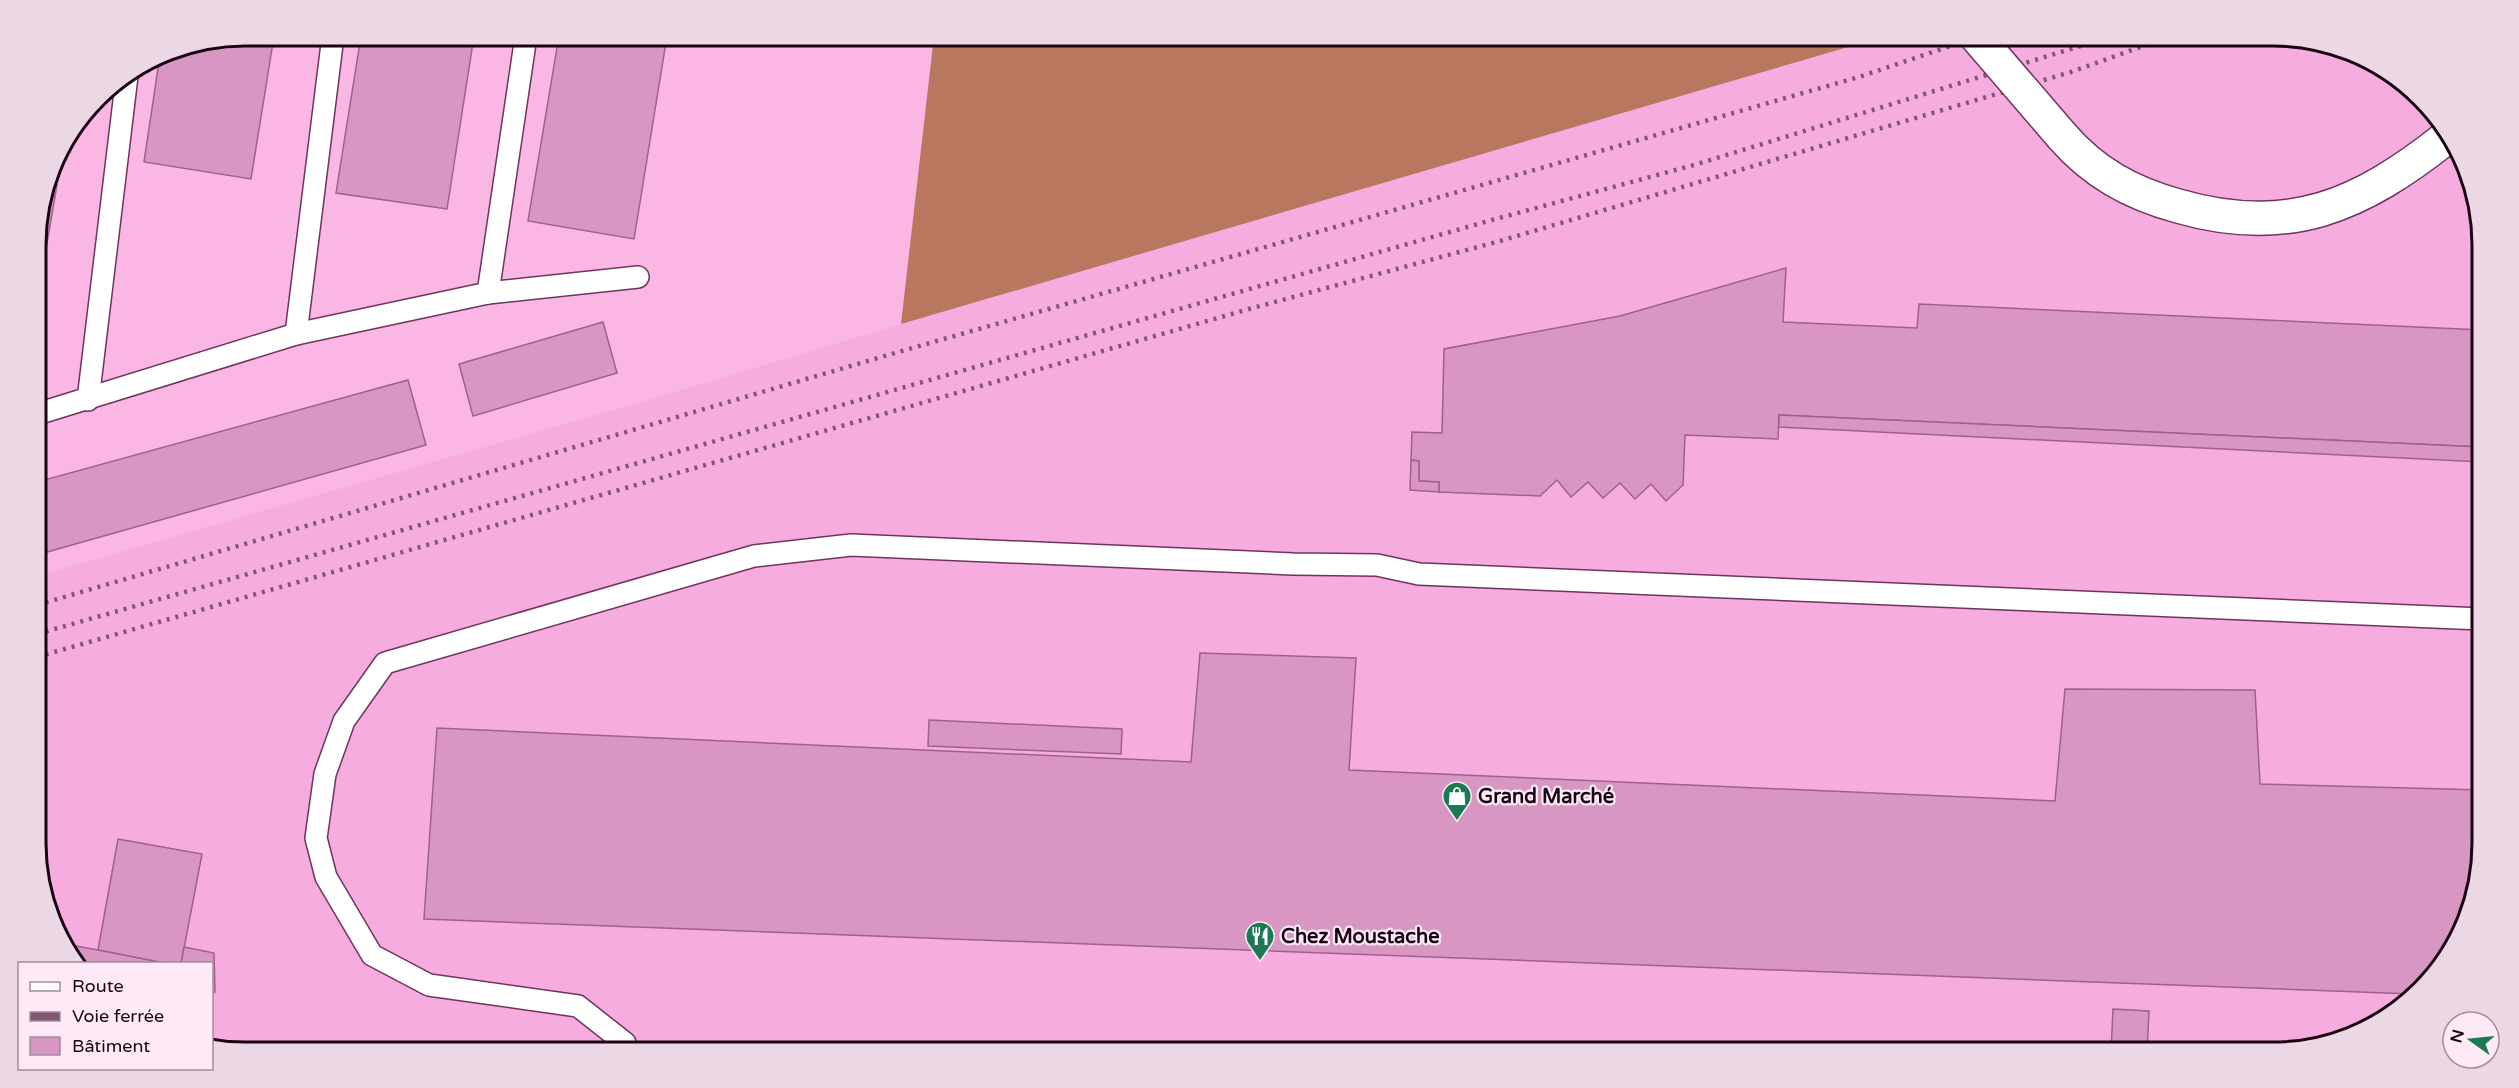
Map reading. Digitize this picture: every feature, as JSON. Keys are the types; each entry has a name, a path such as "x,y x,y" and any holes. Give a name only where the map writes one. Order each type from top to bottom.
{"street":[{"path":"1985,46 2062,136 2095,169 2140,194 2208,215 2253,220 2284,219 2339,203 2394,175 2442,140"}],"lane":[{"path":"296,334 332,47"},
{"path":"489,293 524,47"},
{"path":"88,400 127,86"},
{"path":"47,411 296,334 489,293 638,277"},
{"path":"623,1042 578,1006 429,985 372,955 326,877 316,838 325,774 344,721 385,663 754,556 851,545 1377,566 1419,574 2472,619"}],"shaded area":[{"path":"1851,46 2274,46 2312,50 2337,57 2373,73 2395,88 2431,124 2446,146 2457,169 2466,194 2471,220 2472,856 2466,894 2457,919 2446,942 2431,964 2395,1000 2373,1015 2337,1031 2312,1038 2287,1041 246,1042 213,1039 213,962 87,962 73,942 62,919 53,894 48,868 46,843 46,573 662,396"},
{"path":"1851,46 901,324 933,47"}],"building":[{"path":"232,47 272,47 251,179 144,162 158,67 207,50"},
{"path":"359,47 472,47 447,209 336,193"},
{"path":"557,47 665,47 634,239 528,221"},
{"path":"57,185 47,243 50,207"},
{"path":"1786,268 1783,322 1917,328 1919,304 2472,330 2472,447 1779,415 1778,439 1685,435 1683,485 1666,501 1651,484 1635,499 1620,483 1603,498 1588,482 1571,497 1557,480 1540,496 1439,492 1439,482 1419,481 1419,461 1411,460 1412,432 1442,433 1444,349 1620,316"},
{"path":"603,322 617,373 473,416 459,364"},
{"path":"408,380 426,445 47,552 47,479"},
{"path":"1779,415 2472,447 2472,462 1779,427"},
{"path":"1411,460 1419,461 1419,481 1439,482 1439,492 1410,490"},
{"name":"Grand Marché","path":"1200,653 1356,658 1349,770 2055,801 2065,689 2255,690 2260,784 2472,790 2472,856 2466,894 2446,942 2431,964 2402,994 424,919 437,728 1191,762"},
{"path":"929,720 1122,729 1121,754 928,746"},
{"path":"118,839 202,854 181,962 159,962 98,950"},
{"path":"76,946 159,962 87,962"},
{"path":"184,947 214,953 215,992 213,992 213,962 181,962"},
{"path":"2113,1009 2149,1011 2148,1041 2112,1041"}],"railway":[{"path":"46,602 895,353 1859,77 1950,46"},
{"path":"46,631 1492,220 1694,165 2080,46"},
{"path":"46,654 1249,309 1500,241 2071,72 2143,46"}],"place":[{"name":"Grand Marché","path":"1457,822"},
{"name":"Chez Moustache","path":"1260,962"}]}
